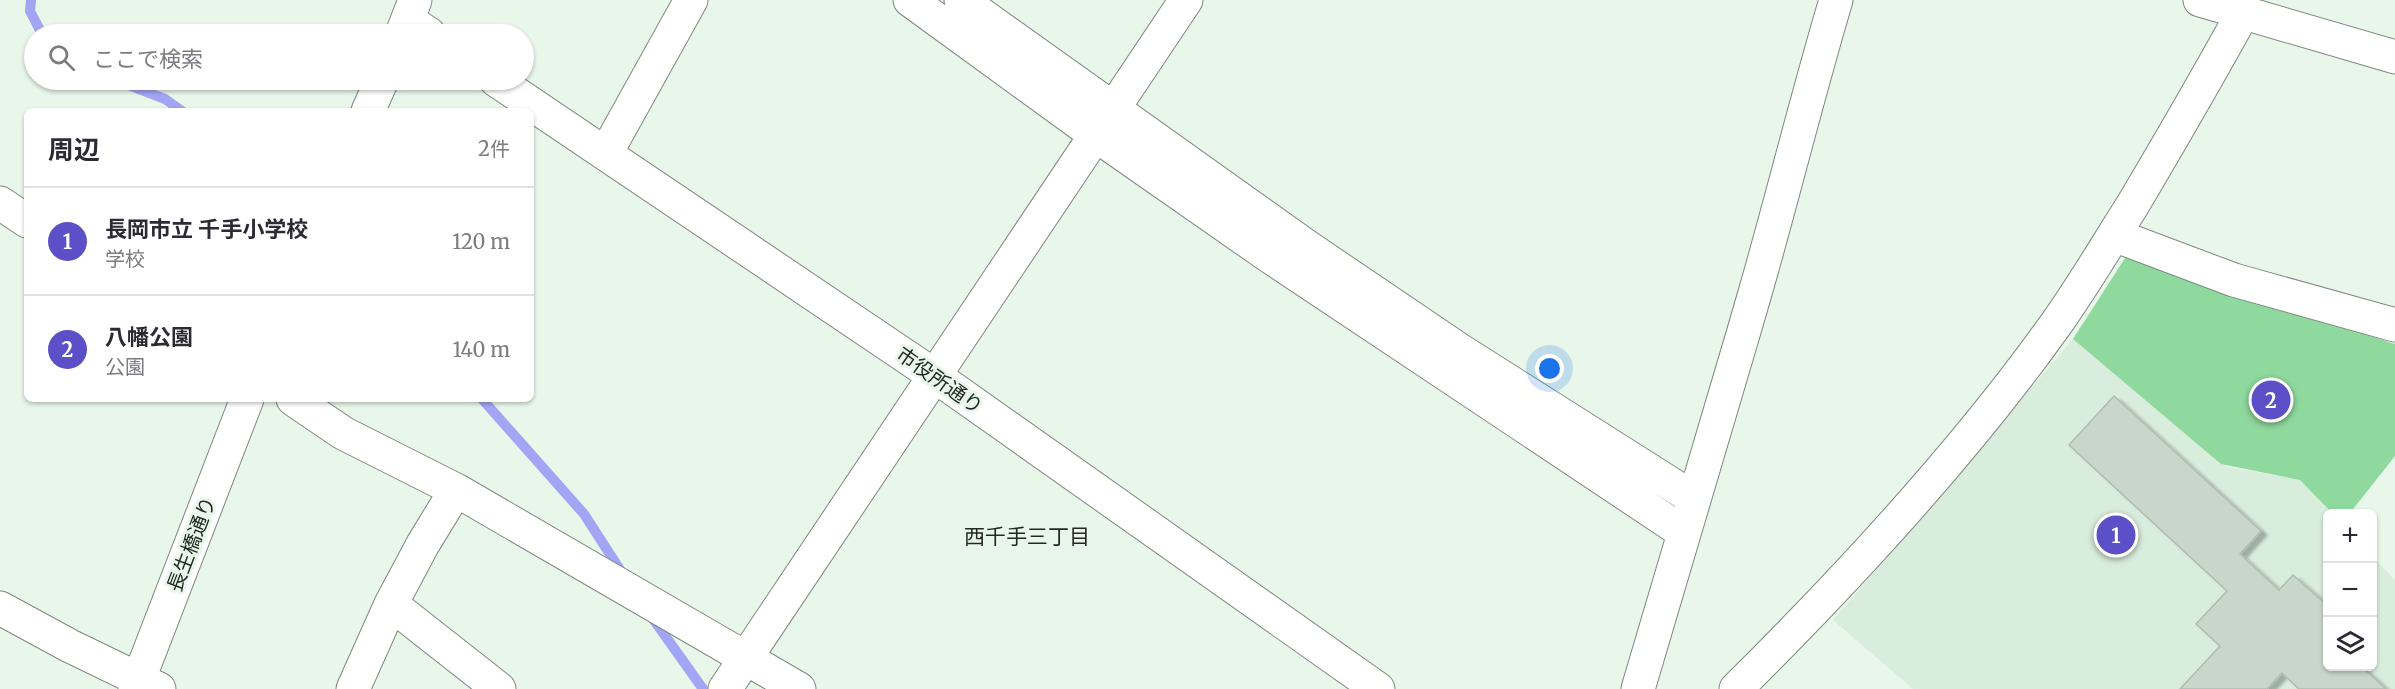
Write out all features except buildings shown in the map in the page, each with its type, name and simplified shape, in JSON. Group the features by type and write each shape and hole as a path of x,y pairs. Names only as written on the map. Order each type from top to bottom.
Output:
{"main road":[{"path":"606,153 692,0"},
{"path":"910,0 1097,136 1279,262 1683,532"},
{"path":"961,0 1306,246 1693,498"},
{"path":"725,689 1186,0"},
{"path":"1638,689 1756,289 1806,101 1836,0"},
{"path":"2200,0 2395,57"},
{"path":"1736,689 1792,632 1945,463 2057,324 2193,104 2243,13"},
{"path":"369,108 377,90"},
{"name":"市役所通り","path":"511,90 935,376 1378,689"},
{"path":"0,202 24,219"},
{"path":"2114,235 2234,280 2395,325"},
{"name":"長生橋通り","path":"144,686 246,402"},
{"path":"298,402 344,433 456,490 800,689"},
{"path":"353,689 391,603 456,490"},
{"path":"391,603 499,689"},
{"path":"0,608 144,686"}],"shaded area":[{"path":"2073,339 2224,466 2300,480 2328,509 2323,509 2323,671 2377,671 2377,561 2395,580 2395,689 1913,689 1833,620"}],"green space":[{"path":"2127,255 2395,344 2395,456 2353,509 2328,509 2300,480 2221,464 2073,339"}],"waterway":[{"path":"31,0 30,11 37,24"},
{"path":"142,90 165,99 178,108"},
{"path":"485,402 584,514 624,576"},
{"path":"651,616 703,689"}],"place":[{"name":"八幡公園","path":"2271,400"},
{"name":"長岡市立 千手小学校","path":"2116,535"}],"district":[{"name":"西千手三丁目","path":"1027,536"}]}
